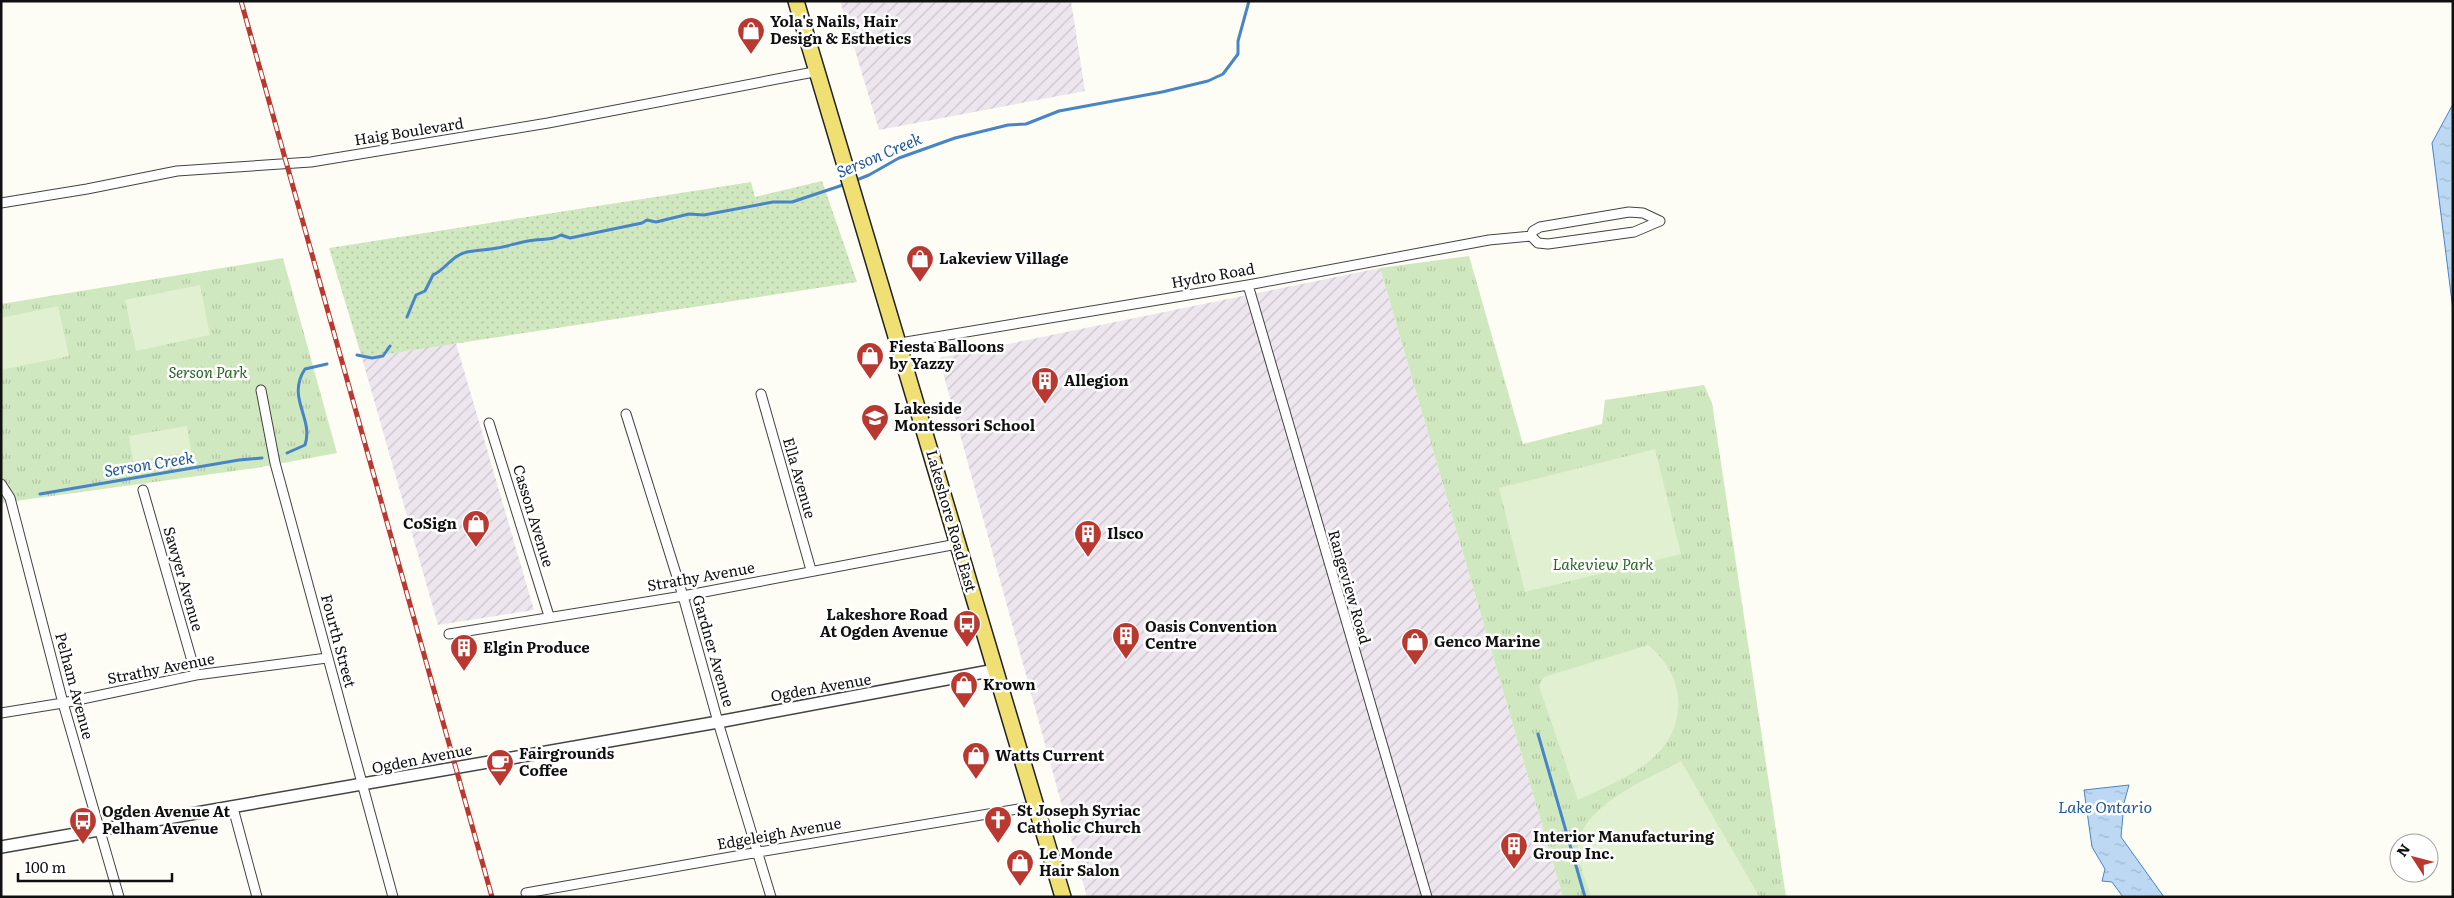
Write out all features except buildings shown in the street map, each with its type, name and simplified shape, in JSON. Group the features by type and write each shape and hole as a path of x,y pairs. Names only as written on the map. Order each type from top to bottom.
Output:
{"main road":[{"name":"Lakeshore Road East","path":"796,1 819,71 880,284 900,343 957,544 1064,897"}],"street":[{"name":"Haig Boulevard","path":"1,203 87,189 177,171 311,162 548,123 819,71"},
{"path":"1630,212 1643,213 1660,221 1634,232 1548,244 1538,243 1531,236 1533,231 1540,227 1630,212"},
{"name":"Hydro Road","path":"900,343 1248,285 1480,242 1531,236"},
{"name":"Rangeview Road","path":"1248,285 1427,897"},
{"name":"Fourth Street","path":"261,390 275,463 394,897"},
{"name":"Ella Avenue","path":"761,394 811,570"},
{"name":"Gardner Avenue","path":"626,414 683,596 718,722 759,852 771,897"},
{"name":"Casson Avenue","path":"490,423 549,616"},
{"name":"Pelham Avenue","path":"1,484 10,498 63,703 119,897"},
{"name":"Sawyer Avenue","path":"143,490 196,675"},
{"name":"Strathy Avenue","path":"449,634 549,616 683,596 811,570 957,544"},
{"name":"Strathy Avenue","path":"1,713 63,703 196,675 328,658"},
{"name":"Ogden Avenue","path":"1,847 718,722 995,670"},
{"name":"Edgeleigh Avenue","path":"526,893 1036,806"},
{"path":"233,808 258,897"}],"shaded area":[{"path":"840,1 1071,1 1085,91 879,130"},
{"path":"1380,268 1563,897 1087,897 939,358"},
{"path":"456,343 534,610 438,625 362,358"}],"green space":[{"path":"822,181 857,282 362,358 329,248 751,182 755,197"},
{"name":"Lakeview Park","path":"1469,256 1523,444 1602,424 1605,400 1704,385 1712,403 1786,897 1563,897 1380,268"},
{"name":"Serson Park","path":"283,258 337,453 256,468 1,503 1,304"},
{"path":"200,285 210,335 136,351 125,300"},
{"path":"58,306 69,356 1,370 1,318"},
{"path":"187,426 191,452 133,461 129,436"},
{"path":"1655,449 1681,554 1525,592 1499,488"},
{"path":"1648,645 1668,668 1677,689 1677,718 1671,736 1660,751 1647,763 1631,774 1578,800 1539,686 1544,677"},
{"path":"1681,761 1759,896 1591,897 1581,869 1578,853 1580,837 1588,822 1600,809 1616,797"}],"water":[{"path":"2453,104 2453,310 2432,143"},
{"name":"Lake Ontario","path":"2129,785 2124,803 2121,837 2164,897 2123,897 2112,882 2102,881 2105,869 2092,847 2084,790"}],"waterway":[{"name":"Serson Creek","path":"854,181 899,158 955,138 1008,125 1026,124 1059,111 1162,92 1208,81 1223,74 1238,54 1238,41 1249,1"},
{"name":"Serson Creek","path":"407,317 416,295 425,291 433,275 457,256 467,252 552,239 561,235 570,238 642,223 647,220 656,222 689,214 704,215 773,202 792,202 846,184"},
{"name":"Serson Creek","path":"357,355 372,358 383,356 390,346"},
{"name":"Serson Creek","path":"287,453 305,445 307,435 299,399 300,379 305,369 327,364"},
{"name":"Serson Creek","path":"40,494 239,460 262,458"},
{"path":"1538,734 1585,897"}],"railway":[{"path":"241,1 492,897"}],"place":[{"name":"Yola's Nails, Hair Design & Esthetics","path":"751,55"},
{"name":"Lakeview Village","path":"920,283"},
{"name":"Fiesta Balloons by Yazzy","path":"870,380"},
{"name":"Allegion","path":"1045,405"},
{"name":"Lakeside Montessori School","path":"875,442"},
{"name":"CoSign","path":"476,548"},
{"name":"Ilsco","path":"1088,558"},
{"name":"Lakeshore Road At Ogden Avenue","path":"967,648"},
{"name":"Oasis Convention Centre","path":"1126,660"},
{"name":"Genco Marine","path":"1415,666"},
{"name":"Elgin Produce","path":"464,672"},
{"name":"Krown","path":"964,709"},
{"name":"Watts Current","path":"976,780"},
{"name":"Fairgrounds Coffee","path":"500,787"},
{"name":"St Joseph Syriac Catholic Church","path":"998,844"},
{"name":"Ogden Avenue At Pelham Avenue","path":"83,845"},
{"name":"Interior Manufacturing Group Inc.","path":"1514,870"},
{"name":"Le Monde Hair Salon","path":"1020,887"}]}
